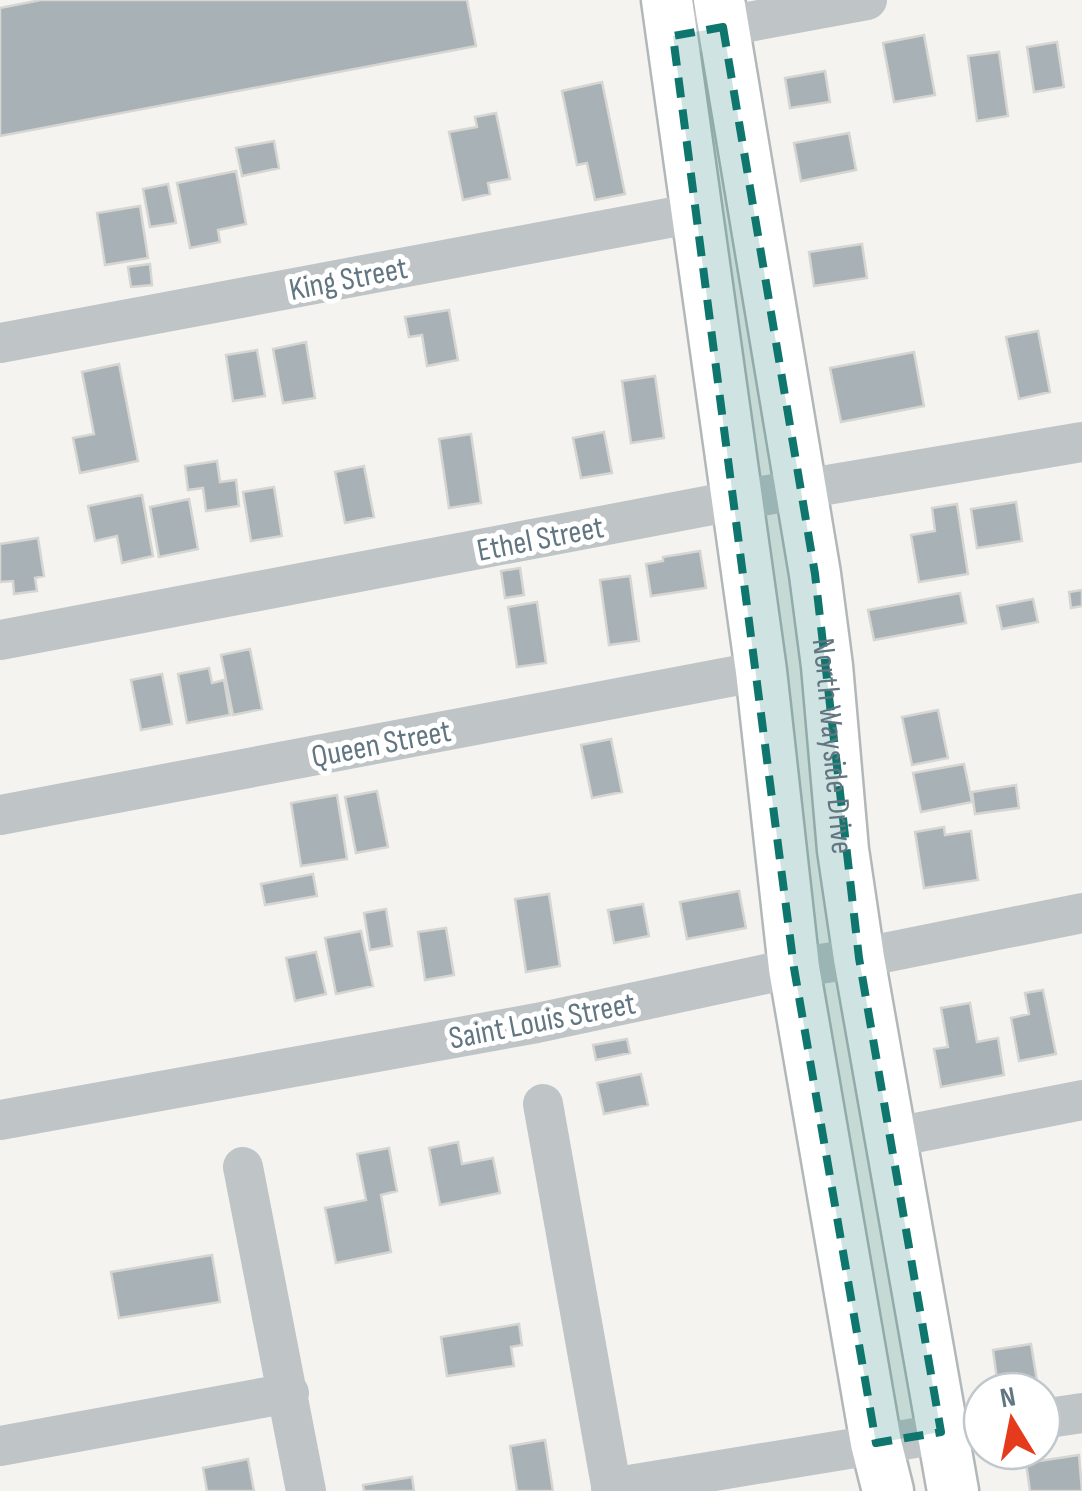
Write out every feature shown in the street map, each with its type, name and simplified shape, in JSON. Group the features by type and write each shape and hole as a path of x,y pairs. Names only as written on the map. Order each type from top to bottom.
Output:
{"main road":[{"name":"North Wayside Drive","path":"721,14 828,666 858,958 890,1138 962,1430 954,1491"},
{"name":"North Wayside Drive","path":"670,18 761,671 794,968 876,1443 888,1491"}],"street":[{"path":"670,18 867,0"},
{"name":"King Street","path":"0,343 695,213"},
{"name":"Ethel Street","path":"0,640 738,500 1082,442"},
{"name":"Queen Street","path":"0,816 761,671"},
{"name":"Saint Louis Street","path":"0,1120 537,1023 794,968 1082,913"},
{"path":"890,1138 1082,1100"},
{"path":"542,1104 612,1490 962,1430"},
{"path":"243,1167 306,1491"},
{"path":"0,1446 289,1393"}],"highlighted area":[{"path":"723,27 815,574 859,958 941,1432 876,1443 794,968 673,36"}],"building":[{"path":"41,0 467,0 476,46 0,136 0,8"},
{"path":"924,35 935,95 894,102 883,43"},
{"path":"1057,42 1064,87 1034,92 1027,47"},
{"path":"999,52 1008,116 977,121 968,56"},
{"path":"825,71 830,102 790,108 785,78"},
{"path":"602,82 625,194 595,200 587,163 577,165 562,91"},
{"path":"496,113 510,179 488,183 490,194 463,200 449,132 477,127 475,117"},
{"path":"849,133 856,170 801,181 794,143"},
{"path":"274,141 279,168 242,176 236,148"},
{"path":"236,171 246,224 218,230 220,242 190,248 177,183"},
{"path":"168,184 176,223 150,227 143,189"},
{"path":"140,206 148,258 105,265 97,213"},
{"path":"862,244 867,278 814,286 809,252"},
{"path":"150,264 152,285 131,287 128,267"},
{"path":"449,310 458,360 427,366 422,335 409,337 405,317"},
{"path":"1038,331 1050,392 1019,399 1006,337"},
{"path":"306,342 315,398 283,403 273,349"},
{"path":"257,350 265,396 233,401 226,355"},
{"path":"914,352 924,406 841,422 830,368"},
{"path":"119,364 138,461 80,473 73,438 94,434 82,372"},
{"path":"655,376 664,438 631,443 622,381"},
{"path":"604,432 612,473 581,478 573,438"},
{"path":"471,434 481,503 449,508 439,439"},
{"path":"217,461 220,482 236,480 239,506 206,511 203,488 188,490 185,466"},
{"path":"364,466 374,517 345,523 335,472"},
{"path":"274,487 282,536 251,541 243,492"},
{"path":"142,495 153,556 122,563 117,536 95,541 88,506"},
{"path":"189,499 198,549 159,557 150,507"},
{"path":"1016,502 1022,541 977,548 971,509"},
{"path":"957,504 968,574 919,582 911,535 935,531 932,508"},
{"path":"38,538 44,576 35,578 37,591 14,594 13,581 0,582 0,544"},
{"path":"700,551 706,588 651,596 646,564"},
{"path":"520,568 524,595 505,598 501,571"},
{"path":"630,576 639,641 609,645 600,580"},
{"path":"1082,590 1082,606 1071,608 1069,592"},
{"path":"960,593 966,623 874,640 868,610"},
{"path":"1033,599 1038,622 1002,629 997,606"},
{"path":"537,602 546,663 517,667 508,607"},
{"path":"250,649 262,709 233,715 221,655"},
{"path":"209,668 212,683 224,680 230,715 187,723 178,674"},
{"path":"162,674 172,724 141,730 131,680"},
{"path":"938,710 948,758 912,765 902,717"},
{"path":"611,739 622,792 592,798 581,745"},
{"path":"964,764 972,802 921,812 913,773"},
{"path":"1016,785 1019,808 975,814 972,792"},
{"path":"377,791 388,847 356,853 345,797"},
{"path":"337,795 347,859 301,866 291,803"},
{"path":"944,827 945,835 971,831 978,880 924,888 915,832"},
{"path":"313,874 317,896 265,905 261,884"},
{"path":"739,891 746,928 687,939 680,902"},
{"path":"549,894 560,966 526,972 515,899"},
{"path":"643,904 649,936 614,943 608,910"},
{"path":"386,909 392,946 370,950 364,913"},
{"path":"446,928 454,975 425,980 418,932"},
{"path":"361,931 373,986 336,994 325,938"},
{"path":"316,952 326,994 295,1001 286,958"},
{"path":"1043,990 1056,1054 1019,1061 1011,1018 1029,1014 1025,993"},
{"path":"970,1003 977,1042 998,1038 1004,1075 941,1087 934,1049 948,1047 941,1008"},
{"path":"627,1039 630,1053 596,1060 593,1045"},
{"path":"641,1074 648,1105 604,1114 597,1083"},
{"path":"458,1142 462,1164 493,1158 500,1193 440,1205 429,1148"},
{"path":"389,1148 397,1191 381,1195 391,1252 336,1263 325,1208 366,1200 357,1154"},
{"path":"212,1255 220,1302 119,1318 111,1272"},
{"path":"519,1324 522,1345 511,1347 514,1366 447,1376 441,1337"},
{"path":"1031,1344 1035,1371 996,1371 993,1350"},
{"path":"545,1440 553,1491 517,1491 510,1446"},
{"path":"1079,1455 1082,1491 1030,1491 1027,1471 1062,1471 1062,1458"},
{"path":"248,1459 254,1491 207,1491 203,1468"},
{"path":"412,1477 414,1491 364,1491 363,1485"}]}
